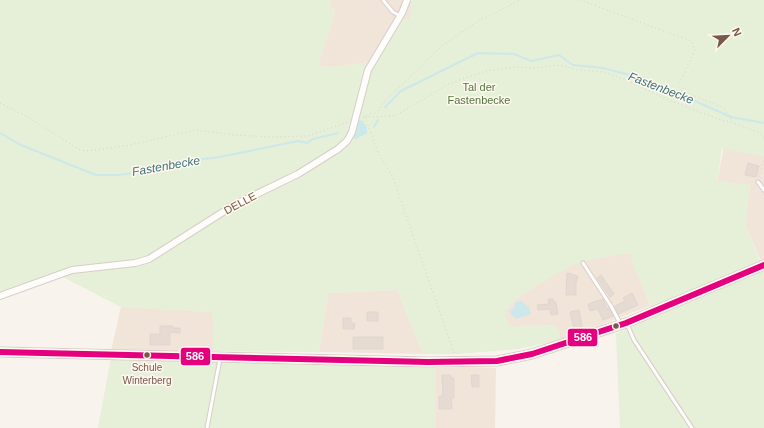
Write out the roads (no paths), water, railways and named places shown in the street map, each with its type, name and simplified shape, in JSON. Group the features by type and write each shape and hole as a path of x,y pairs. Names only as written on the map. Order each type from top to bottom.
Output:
{"main road":[{"path":"0,352 457,362 497,361 521,357 546,350 623,324 764,266"}],"street":[{"name":"DELLE","path":"0,296 72,270 135,263 149,259 234,205 298,174 338,149 347,141 352,132 368,70 408,0"}],"lane":[{"path":"383,0 393,12 400,16"},
{"path":"758,182 764,190"},
{"path":"583,264 692,428"},
{"path":"207,428 220,357"}],"water":[{"path":"359,120 363,121 367,128 367,133 355,140 353,135"},
{"path":"521,301 529,307 531,314 516,319 509,312 514,307 516,302"}],"waterway":[{"name":"Fastenbecke","path":"385,107 401,91 478,53 514,54 531,61 559,55 573,65 603,68 645,79 731,117 764,123"},
{"name":"Fastenbecke","path":"374,127 378,120"},
{"name":"Fastenbecke","path":"0,133 21,145 96,175 118,175 146,171 170,163 220,157 298,141 307,143 313,139 338,133"}],"place":[{"name":"Schule Winterberg","path":"147,355"}],"park label":[{"name":"Tal der Fastenbecke","path":"479,93"}]}
